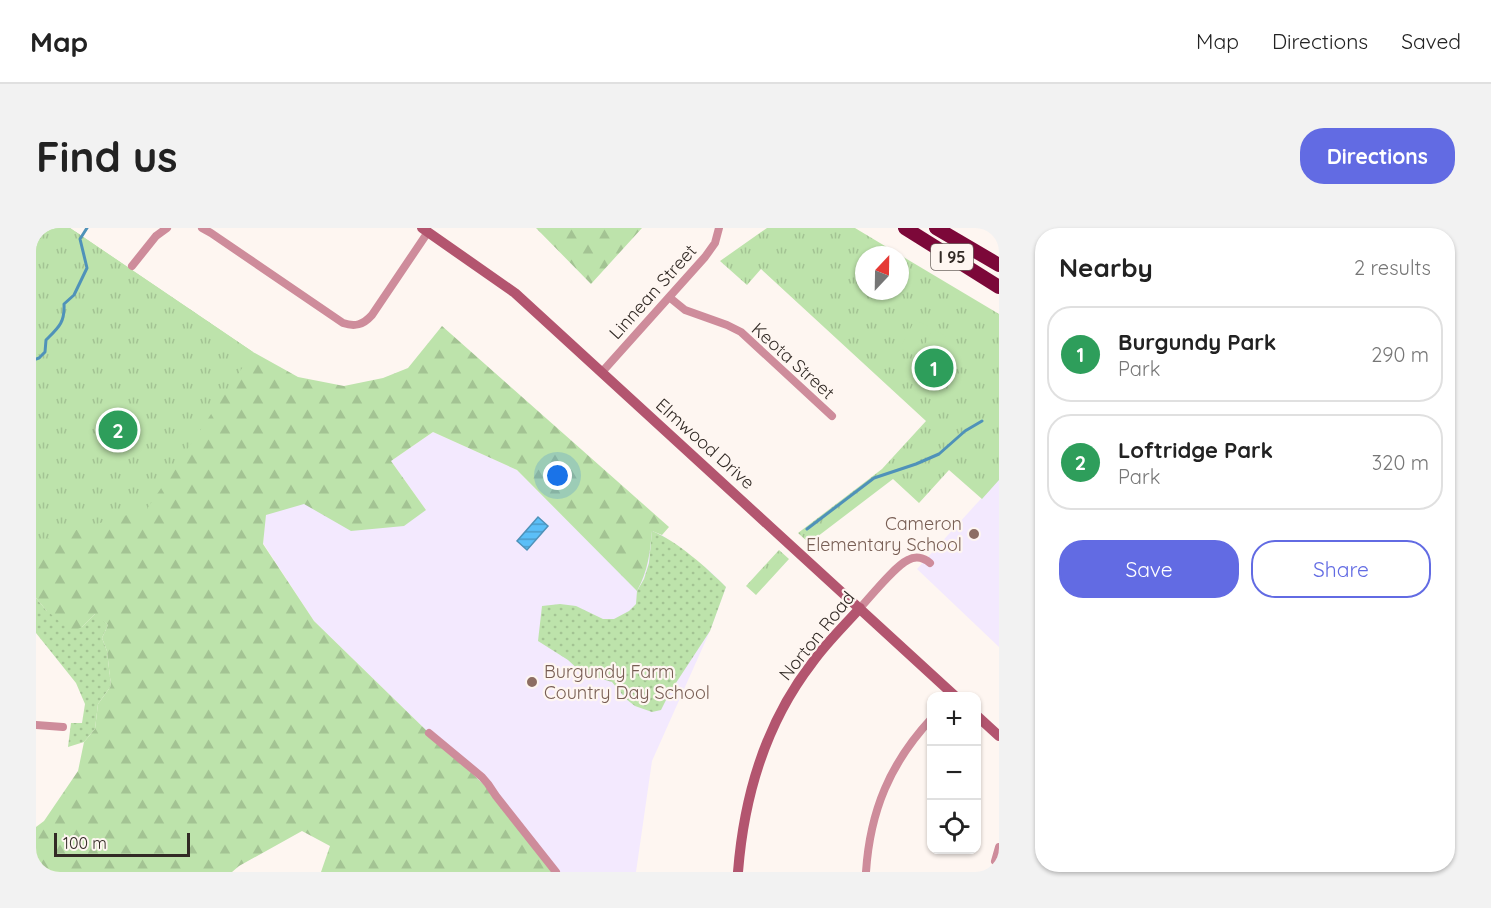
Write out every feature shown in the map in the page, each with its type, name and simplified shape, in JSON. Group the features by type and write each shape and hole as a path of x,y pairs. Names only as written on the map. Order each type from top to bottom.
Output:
{"highway":[{"name":"I 95","path":"905,228 999,287"},
{"name":"I 95","path":"936,228 999,265"}],"street":[{"path":"132,266 156,236 166,228"},
{"path":"202,228 343,322 355,326 372,315 425,230"},
{"name":"Linnean Street","path":"602,372 710,250 719,228"},
{"name":"Elmwood Drive","path":"425,230 515,293 950,692"},
{"name":"Keota Street","path":"669,297 685,310 741,332 832,417"},
{"name":"Norton Road","path":"738,872 741,836 749,794 760,757 777,718 793,690 811,664 897,568 905,561 917,558 925,558 930,562"},
{"path":"981,720 999,736"},
{"path":"866,872 872,827 888,778 902,754 927,723"},
{"path":"36,726 63,727"},
{"path":"429,733 488,784 556,872"},
{"path":"995,861 999,847"}],"shaded area":[{"name":"Burgundy Farm Country Day School","path":"433,432 517,470 637,590 652,531 662,535 710,571 726,587 710,631 652,761 636,872 557,872 429,733 314,621 263,543 268,487 426,510 391,461"},
{"name":"Cameron Elementary School","path":"999,479 999,647 917,569"}],"green space":[{"path":"36,228 70,228 253,352 298,377 344,386 383,378 408,368 442,326 669,527 662,535 652,531 648,562 637,591 517,470 433,432 391,461 426,510 404,526 351,531 304,504 266,515 263,544 314,621 496,796 557,872 321,872 330,846 302,831 232,872 36,872 36,827 44,821 78,771 84,742 95,729 98,704 111,686 107,651 102,638 108,625 95,614 82,627 72,632 46,610 36,598"},
{"path":"36,228 70,228 253,352 147,509 36,542"},
{"path":"536,228 642,228 591,284"},
{"path":"767,228 855,228 885,246 855,246 855,300 909,300 909,260 999,314 999,480 982,499 949,470 919,503 893,479 809,543 798,533 882,469 926,421 761,269 747,285 720,261"},
{"path":"915,320 928,326 913,355 900,348"},
{"path":"933,329 946,336 931,364 918,357"},
{"path":"652,531 681,548 726,587 710,631 670,692 661,710 652,712 635,706 612,682 582,673 568,660 538,641 542,606 560,604 576,606 603,619 614,619 629,611 636,604 637,591 649,563"},
{"path":"779,550 789,559 756,595 746,586"},
{"path":"36,598 46,610 82,627 96,613 108,625 102,638 107,651 111,686 98,704 95,729 84,742 68,747 71,723 82,723 85,704 76,683 36,633"}],"water":[{"path":"538,517 548,526 527,550 517,541"}],"waterway":[{"path":"36,359 45,352 46,340 62,321 64,304 74,295 87,268 80,239 87,228"},
{"path":"807,529 874,478 939,454 965,431 982,421"}],"place":[{"name":"Burgundy Park","path":"934,368"},
{"name":"Loftridge Park","path":"118,430"},
{"name":"Cameron Elementary School","path":"974,534"},
{"name":"Burgundy Farm Country Day School","path":"532,682"}]}
